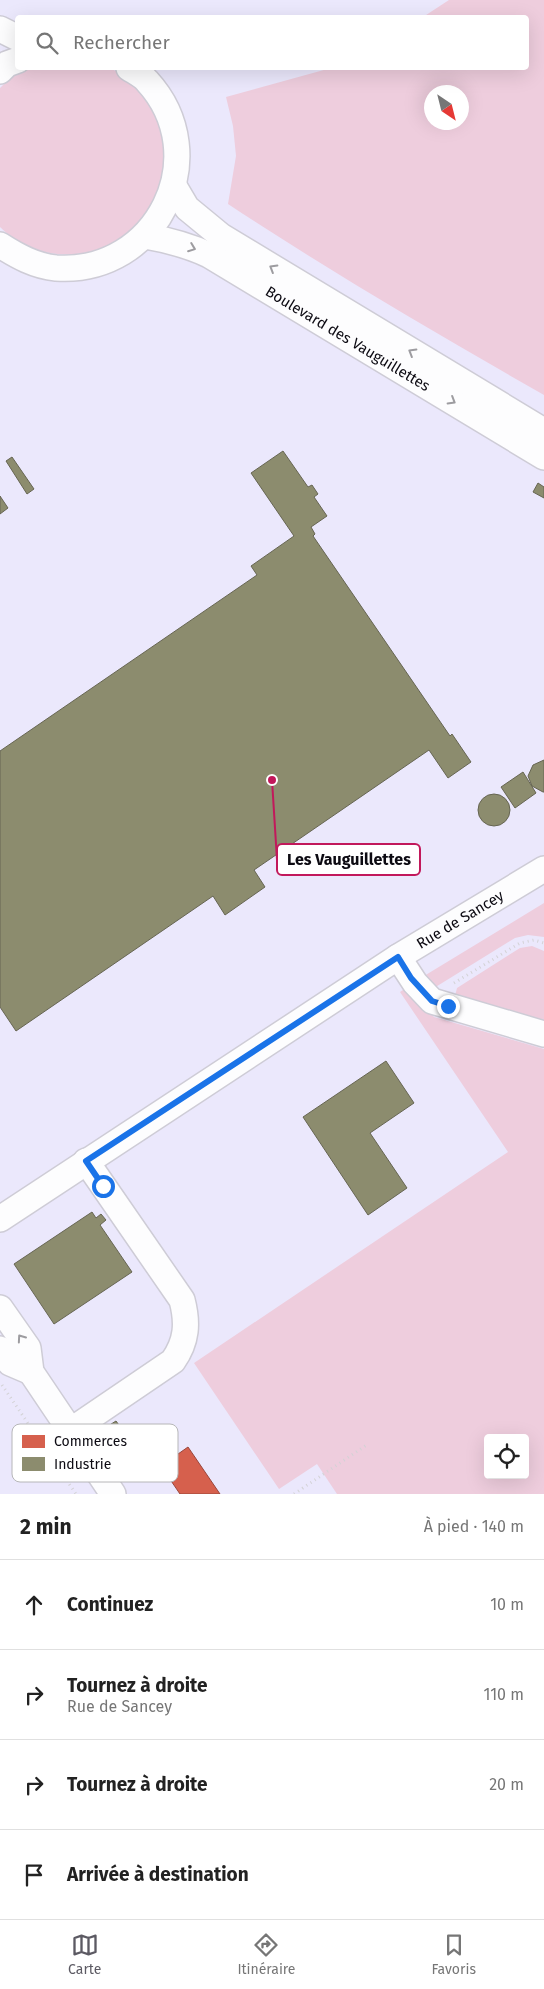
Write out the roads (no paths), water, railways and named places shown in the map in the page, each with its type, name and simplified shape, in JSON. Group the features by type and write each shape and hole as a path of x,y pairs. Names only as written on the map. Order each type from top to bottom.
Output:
{"street":[{"path":"0,29 15,36"},
{"path":"0,71 7,64 15,61"},
{"path":"0,245 24,260 56,268 88,266 118,256 144,236 163,213 174,186 178,148 168,112 147,81 132,70"},
{"name":"Boulevard des Vauguillettes","path":"174,186 187,208 221,236 544,431"},
{"name":"Boulevard des Vauguillettes","path":"144,236 174,242 209,255 544,457"},
{"name":"Rue de Sancey","path":"0,1219 398,957 544,869"},
{"path":"398,957 411,978 432,1001 544,1034"},
{"path":"80,1424 173,1361 181,1350 186,1333 187,1317 182,1300 86,1161"},
{"path":"0,1308 28,1348 31,1372 65,1424"},
{"path":"0,1349 10,1363 31,1372"},
{"path":"105,1482 113,1494"}],"place":[{"name":"Les Vauguillettes","path":"272,780"}]}
